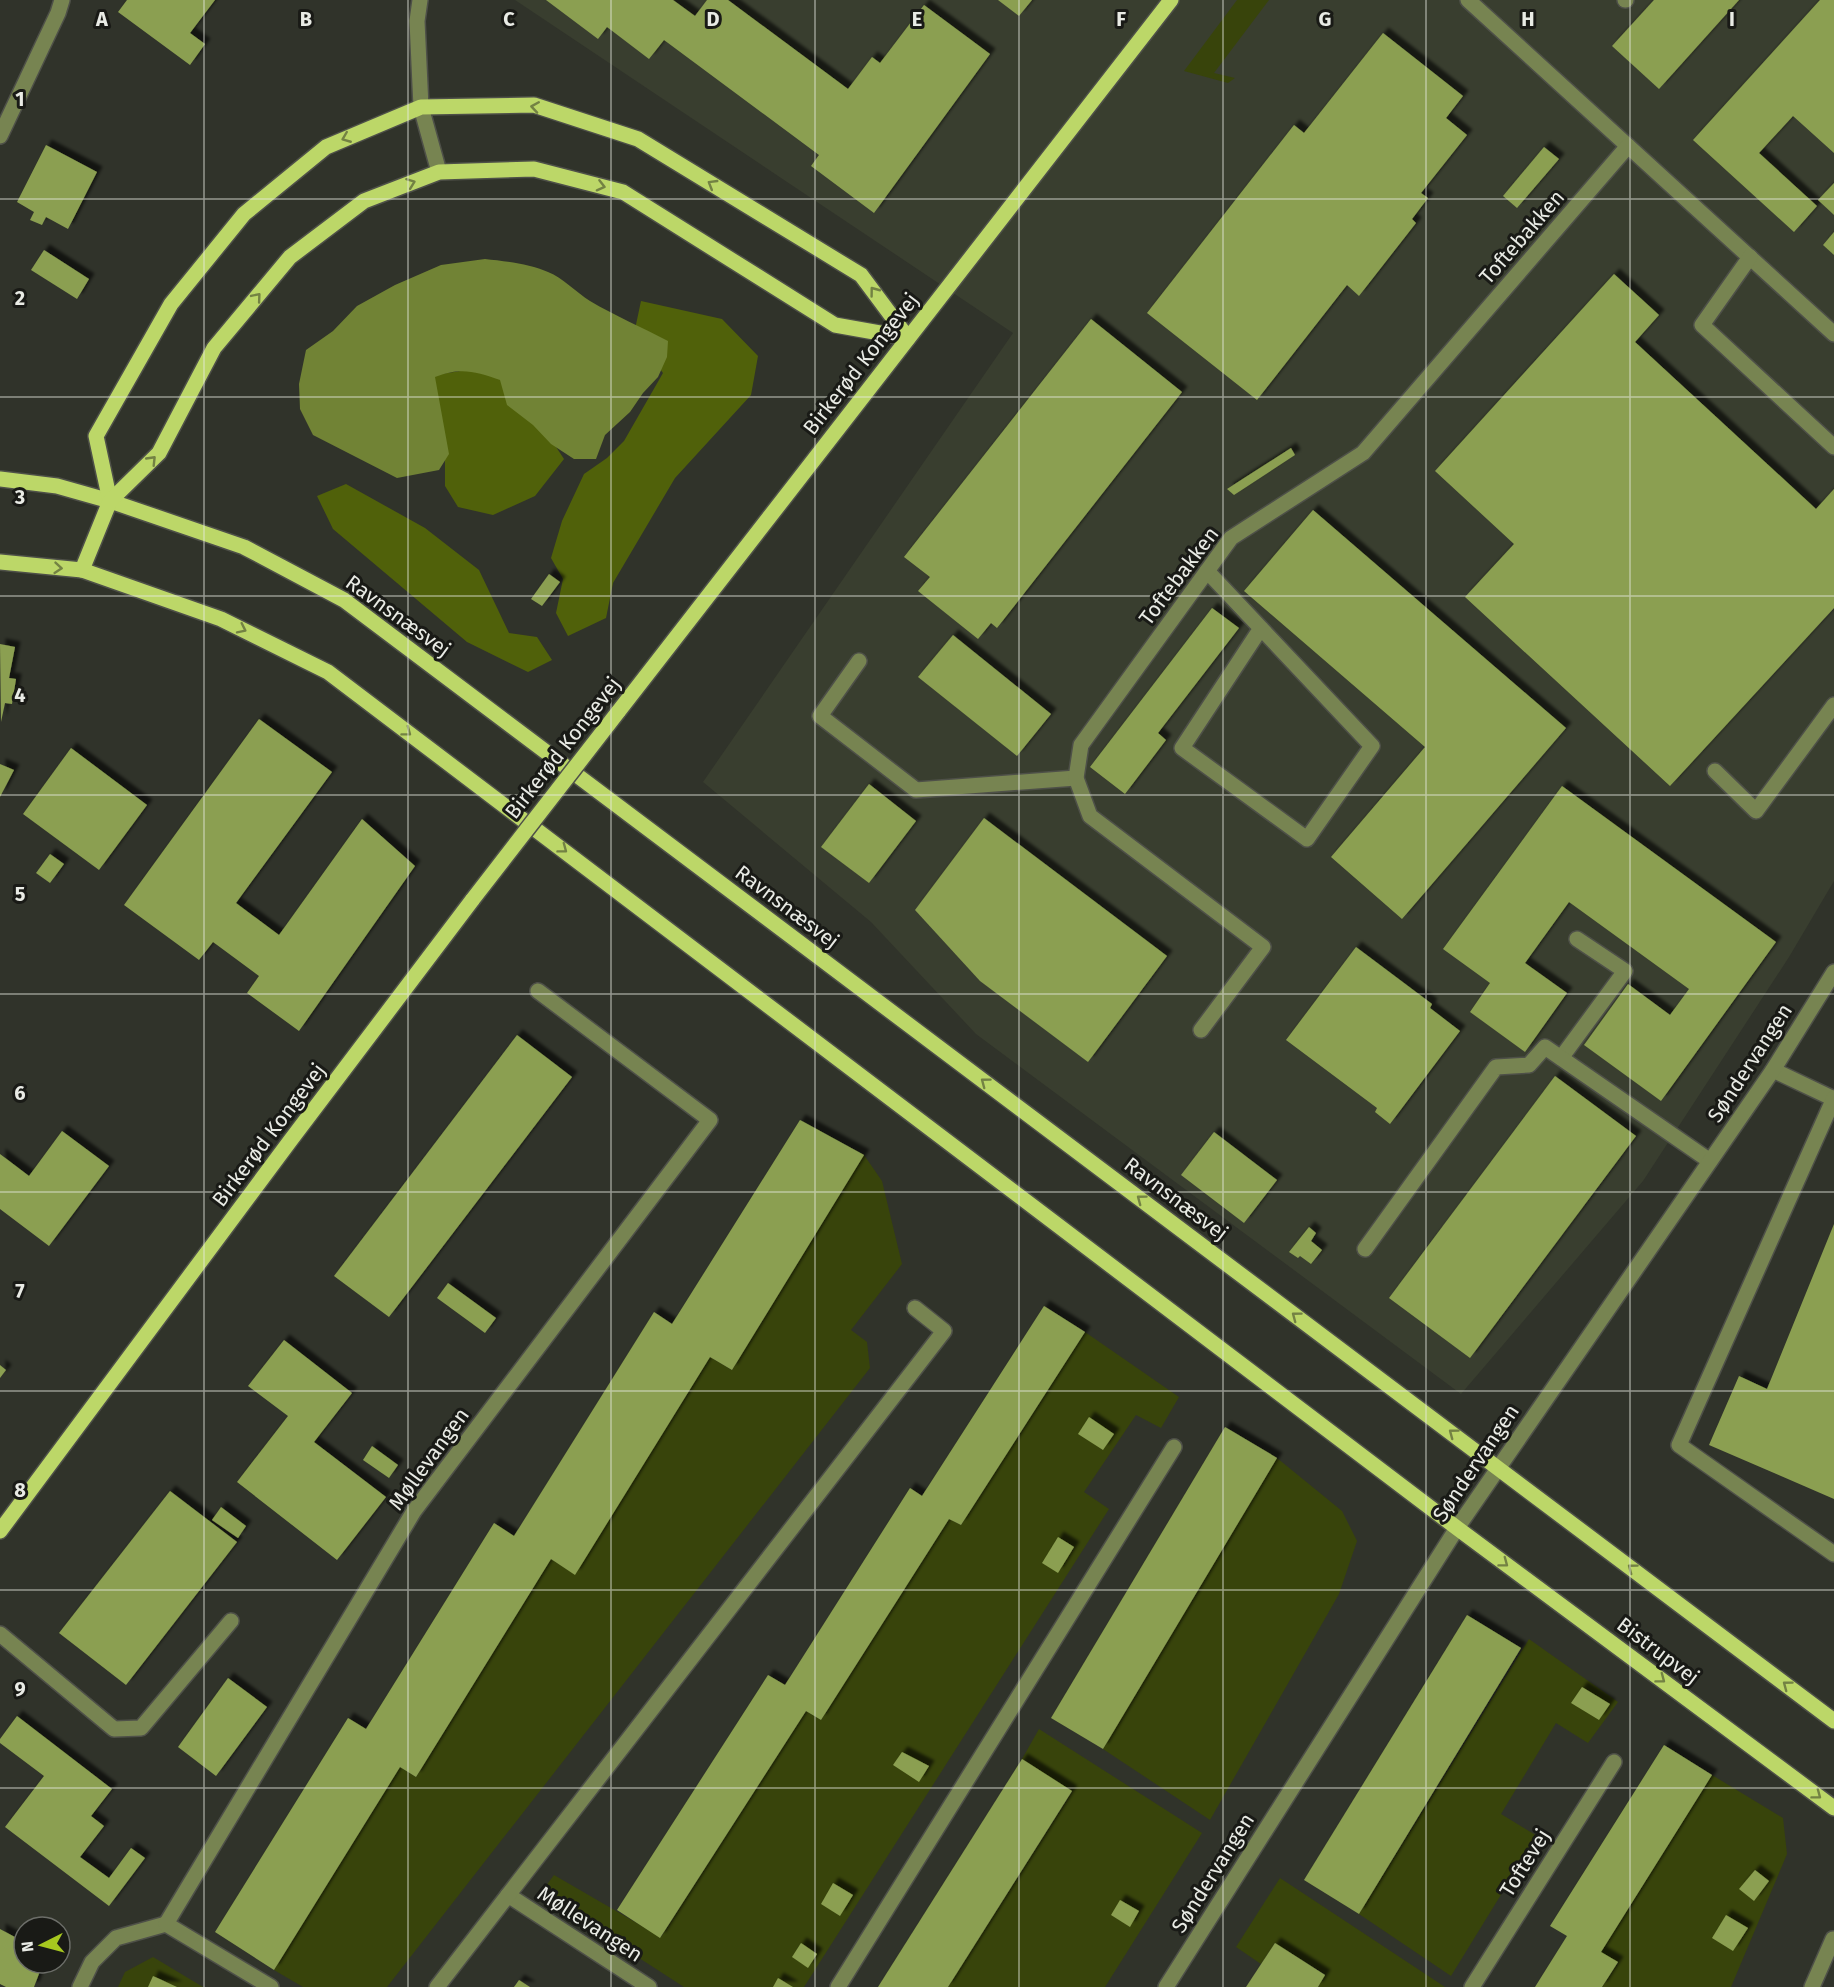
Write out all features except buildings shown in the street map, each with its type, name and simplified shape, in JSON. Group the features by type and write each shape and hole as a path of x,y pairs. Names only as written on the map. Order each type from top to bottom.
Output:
{"main road":[{"name":"Birkerød Kongevej","path":"0,1531 473,899 1171,0"},
{"path":"111,501 96,435 178,295 244,214 326,147 421,107 534,105 638,139 861,275 908,338"},
{"path":"82,570 111,501 159,453 214,348 290,257 364,201 439,172 534,169 623,192 835,326 908,338"},
{"name":"Ravnsnæsvej","path":"0,479 57,486 111,501 244,547 344,600 1499,1468"},
{"path":"0,562 82,570 221,619 328,672 1457,1528"},
{"path":"1499,1468 1834,1721"},
{"name":"Bistrupvej","path":"1457,1528 1834,1808"}],"street":[{"path":"0,136 58,14 62,0"},
{"path":"420,0 417,21 421,107 439,172"},
{"path":"1468,0 1834,334"},
{"name":"Toftebakken","path":"1201,1030 1263,947 1090,816 1076,778 1081,745 1231,538 1363,453 1628,146"},
{"path":"1750,257 1702,326 1834,447"},
{"path":"1207,571 1261,628 1372,746 1307,839 1182,748 1261,628"},
{"path":"859,661 820,716 916,790 1076,778"},
{"path":"1715,771 1756,811 1834,705"},
{"path":"1561,1058 1624,971 1577,939"},
{"name":"Søndervangen","path":"1166,1987 1457,1528 1773,1070 1834,972"},
{"name":"Møllevangen","path":"166,1924 414,1511 711,1120 538,991"},
{"path":"1365,1249 1496,1067 1529,1065 1545,1047 1710,1161"},
{"path":"1773,1070 1834,1098 1678,1445 1834,1554"},
{"name":"Møllevangen","path":"437,1987 944,1331 915,1308"},
{"path":"838,1987 1174,1447"},
{"path":"0,1634 114,1729 141,1728 231,1621"},
{"name":"Toftevej","path":"1472,1987 1614,1762"},
{"name":"Møllevangen","path":"508,1895 649,1987"},
{"path":"80,1987 92,1962 116,1938 166,1924 271,1987"},
{"path":"1812,1987 1833,1939"}],"shaded area":[{"path":"515,0 1834,0 1834,881 1789,957 1643,1181 1461,1394 976,1034 871,922 703,782 1013,333"},
{"path":"1237,0 1269,0 1214,73 1235,78 1228,83 1184,71"},
{"path":"485,259 525,265 548,272 599,306 668,341 667,357 658,377 630,412 605,435 596,459 574,459 551,444 533,425 507,405 500,380 467,371 435,377 449,454 439,470 397,478 313,435 300,409 299,384 306,350 333,331 357,306 395,285 441,265"},
{"path":"641,301 722,319 758,356 751,395 675,478 613,583 606,618 568,636 556,613 563,579 551,558 562,521 584,474 607,458 624,441 663,373 634,334"},
{"path":"474,369 509,383 535,415 564,459 535,496 493,515 458,507 445,486 445,460 434,375"},
{"path":"346,484 425,528 479,570 509,633 537,637 552,660 528,672 467,642 333,529 317,496"},
{"path":"864,1155 882,1181 902,1264 851,1330 867,1342 870,1368 387,1987 303,1987 274,1970 400,1767 416,1777 551,1559 575,1574 710,1357 732,1370"},
{"path":"1085,1332 1179,1397 1161,1428 1136,1415 1084,1492 1109,1509 804,1987 684,1987 540,1894 554,1875 661,1937 806,1711 821,1720 949,1519 961,1525"},
{"path":"1277,1458 1342,1511 1357,1541 1339,1594 1210,1820 1103,1749"},
{"path":"1529,1639 1618,1702 1588,1743 1556,1723 1501,1814 1537,1836 1451,1976 1359,1914"},
{"path":"1039,1729 1202,1833 1105,1987 948,1987 1072,1792 1022,1759"},
{"path":"1712,1775 1783,1818 1787,1854 1731,1987 1602,1987 1618,1963 1601,1952"},
{"path":"1280,1878 1445,1987 1318,1987 1325,1974 1275,1943 1261,1964 1236,1947"},
{"path":"153,1957 203,1987 118,1987 125,1972"}]}
